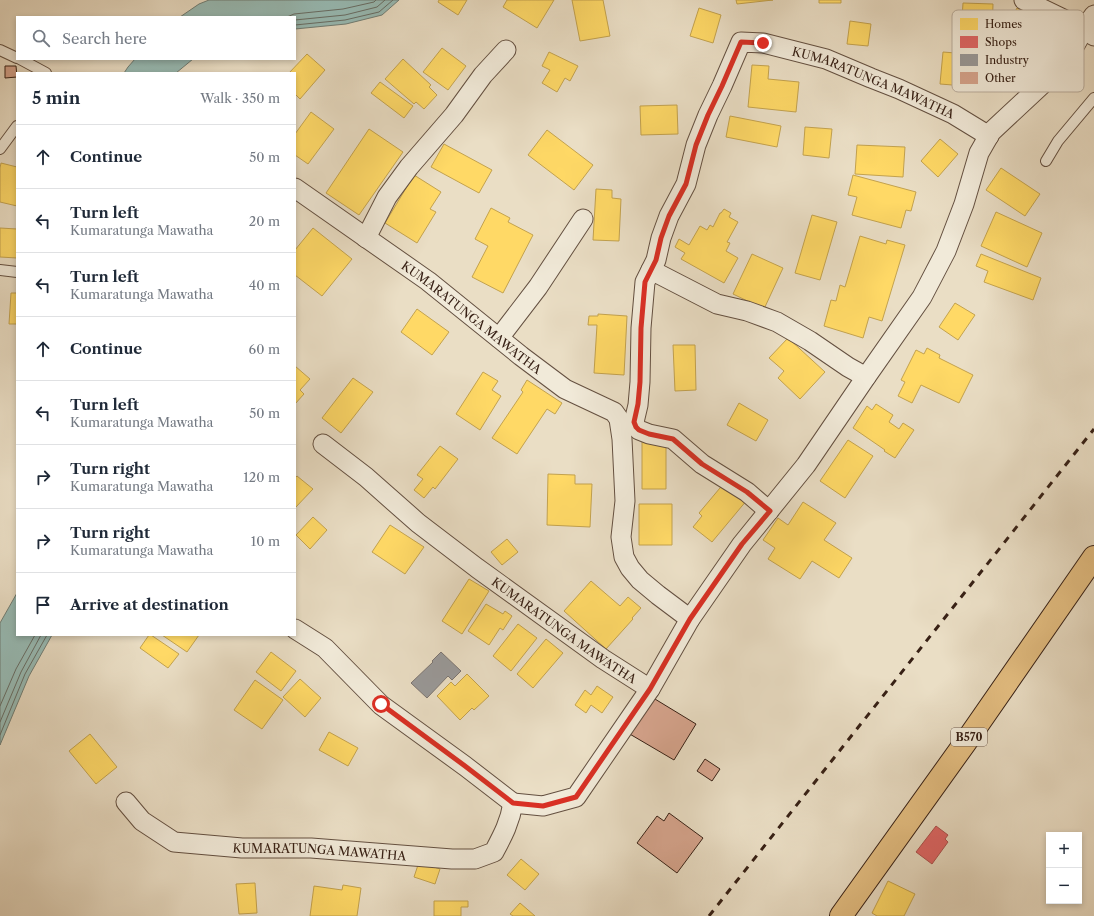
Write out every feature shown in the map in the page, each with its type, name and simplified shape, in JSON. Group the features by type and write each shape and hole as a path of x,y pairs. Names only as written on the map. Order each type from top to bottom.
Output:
{"main road":[{"name":"B570","path":"841,916 965,743 1094,557"}],"street":[{"path":"1024,0 1049,10"},
{"path":"1084,37 1091,27"},
{"name":"KUMARATUNGA MAWATHA","path":"770,511 747,492 702,464 673,439 649,434 639,430 634,422 638,404 640,382 641,328 645,282 656,260 661,238 669,216 686,184 696,145 741,42 763,43 826,59 899,89 953,114 989,136"},
{"path":"366,238 387,197 409,167 454,115 483,75 506,50"},
{"path":"650,689 690,619 742,544 806,466 922,297 946,251 964,204 980,153 991,132 1034,92"},
{"name":"KUMARATUNGA MAWATHA","path":"296,189 428,282 565,389 614,412 619,419 622,438 625,501 621,537 624,558 640,580 690,619"},
{"path":"498,338 517,315 583,219"},
{"path":"651,270 717,304 747,311 777,322 866,377"},
{"name":"KUMARATUNGA MAWATHA","path":"126,802 142,821 174,842 242,848 311,848 452,859 475,859 494,852 507,829 513,803 543,806 576,797 650,689 603,659 477,568 418,523 366,477 323,444"},
{"path":"296,630 325,648 381,704 513,803"}],"lane":[{"path":"0,50 16,58"},
{"path":"22,60 44,72"},
{"path":"1046,161 1058,141 1094,98"},
{"path":"0,149 16,127"},
{"path":"0,270 16,272"}],"water":[{"path":"209,0 399,0 382,15 346,24 296,29 296,16 181,16 199,4"},
{"path":"134,60 192,60 177,72 125,72"},
{"path":"16,595 16,636 51,636 29,676 0,745 0,623"}],"building: Homes":[{"path":"439,0 467,0 458,15 438,2"},
{"path":"507,0 554,0 537,28 503,7"},
{"path":"572,0 603,0 610,36 580,41"},
{"path":"736,0 773,0 737,4"},
{"path":"819,0 841,0 841,3 819,3"},
{"path":"963,3 993,4 993,10 963,10"},
{"path":"699,8 721,15 713,43 690,36"},
{"path":"850,21 871,24 868,46 847,44"},
{"path":"442,48 466,66 448,90 423,72"},
{"path":"549,52 578,66 570,81 565,78 557,92 542,83 550,70 542,66"},
{"path":"943,52 952,53 952,85 940,84"},
{"path":"307,54 325,70 300,99 296,95 296,72 290,72"},
{"path":"403,59 431,85 429,87 437,95 424,109 416,102 414,104 385,79"},
{"path":"752,65 769,66 768,79 799,82 796,112 748,107"},
{"path":"380,82 413,106 404,118 371,93"},
{"path":"677,105 678,134 641,135 640,106"},
{"path":"311,112 334,129 308,164 296,156 296,133"},
{"path":"730,116 781,126 777,147 726,137"},
{"path":"805,127 832,129 829,158 803,155"},
{"path":"369,129 403,152 359,215 326,193"},
{"path":"547,130 593,165 574,190 528,155"},
{"path":"940,139 958,154 938,177 921,161"},
{"path":"444,144 492,170 479,193 431,167"},
{"path":"857,145 905,147 903,177 855,174"},
{"path":"1,163 16,167 16,206 0,202"},
{"path":"1001,168 1040,194 1025,216 986,190"},
{"path":"414,175 441,192 430,209 436,212 417,243 385,223"},
{"path":"853,175 916,192 911,211 906,210 901,228 852,215 857,197 848,195"},
{"path":"596,189 612,190 612,198 621,199 619,241 593,240"},
{"path":"491,208 510,218 508,222 533,235 503,293 472,277 488,246 475,239"},
{"path":"724,209 731,213 729,217 738,222 727,242 730,243 726,251 738,258 724,283 681,259 685,253 675,247 679,239 689,245 700,226 707,230 710,225 713,227 720,213"},
{"path":"996,212 1042,233 1027,267 981,246"},
{"path":"812,215 837,222 820,280 795,273"},
{"path":"0,228 16,229 16,258 0,257"},
{"path":"313,228 352,259 322,296 296,276 296,249"},
{"path":"860,236 886,244 887,240 905,245 882,321 869,317 863,338 824,326 831,300 836,301 840,285 845,287"},
{"path":"752,254 783,268 764,309 733,294"},
{"path":"981,254 1041,278 1033,300 984,282 988,271 976,266"},
{"path":"11,293 16,293 16,324 9,324"},
{"path":"955,303 975,315 958,340 939,327"},
{"path":"417,309 449,332 432,355 401,332"},
{"path":"598,314 627,316 624,375 594,373 597,325 588,325 589,316 598,316"},
{"path":"788,338 825,372 800,399 778,378 784,371 769,358"},
{"path":"673,345 695,345 696,390 675,391"},
{"path":"927,348 940,355 939,358 973,375 959,403 921,385 912,403 898,396 905,382 901,380 916,350 924,354"},
{"path":"296,367 310,379 300,390 304,394 296,403"},
{"path":"483,372 498,381 492,390 501,396 480,430 456,414"},
{"path":"353,378 373,392 341,433 322,418"},
{"path":"527,380 562,403 555,414 547,409 517,454 492,438 523,392 521,390"},
{"path":"739,403 768,420 756,441 727,425"},
{"path":"876,404 893,415 889,422 899,429 903,423 914,430 895,458 853,428 867,406 872,410"},
{"path":"642,439 666,439 666,489 642,489"},
{"path":"848,440 873,456 845,498 820,481"},
{"path":"440,446 458,459 435,489 433,487 424,498 414,490 423,479 417,475"},
{"path":"548,474 575,475 575,484 592,484 590,527 547,525"},
{"path":"297,476 313,489 296,507"},
{"path":"725,482 747,500 712,542 693,527 702,516 699,513"},
{"path":"803,502 836,523 824,540 852,558 839,578 812,561 800,579 768,559 775,548 763,540 778,518 788,525"},
{"path":"639,504 672,504 672,545 639,545"},
{"path":"313,517 327,530 310,549 296,535"},
{"path":"390,525 424,547 405,574 372,552"},
{"path":"507,539 518,552 502,565 491,552"},
{"path":"469,579 489,591 462,634 442,621"},
{"path":"591,581 620,606 628,597 641,608 606,649 564,611"},
{"path":"486,604 503,614 505,611 512,616 503,630 500,628 489,645 468,631"},
{"path":"518,624 537,638 511,671 493,656"},
{"path":"148,636 152,636 179,654 168,668 140,648"},
{"path":"163,636 198,636 187,652"},
{"path":"546,639 563,653 533,688 517,674"},
{"path":"271,652 296,671 281,691 256,672"},
{"path":"467,674 489,696 474,710 472,708 460,720 437,696 451,682 455,686"},
{"path":"300,679 321,698 305,717 283,697"},
{"path":"255,680 283,700 262,729 234,710"},
{"path":"597,686 613,697 602,713 591,705 586,713 575,705 585,690 591,695"},
{"path":"329,732 358,748 348,766 319,750"},
{"path":"90,734 117,767 96,784 69,751"},
{"path":"521,859 539,874 525,890 507,875"},
{"path":"419,862 440,869 435,884 414,877"},
{"path":"888,881 915,894 904,916 877,916 872,913"},
{"path":"255,883 257,913 239,914 236,884"},
{"path":"343,885 361,888 357,916 310,916 314,886 342,890"},
{"path":"434,901 468,901 468,907 461,907 461,916 434,916"},
{"path":"520,903 535,916 513,916 510,914"}],"building: Shops":[{"path":"936,826 948,835 945,839 948,842 932,864 916,852"}],"building: Industry":[{"path":"441,652 461,671 452,680 448,676 427,698 411,683 433,662 432,661"}],"building: Other":[{"path":"5,66 16,66 16,77 5,78"},
{"path":"650,696 696,724 674,760 628,733"},
{"path":"705,759 720,769 712,781 697,771"},
{"path":"669,813 703,838 677,873 637,843 657,816 664,821"}],"railway":[{"path":"709,916 1094,429"}],"route":[{"path":"381,704 513,803 543,806 576,797 650,689 690,619 742,544 770,511 747,492 702,464 673,439 649,434 639,430 634,422 638,404 640,382 641,328 645,282 656,260 661,238 669,216 686,184 696,145 741,42 763,43"}]}
